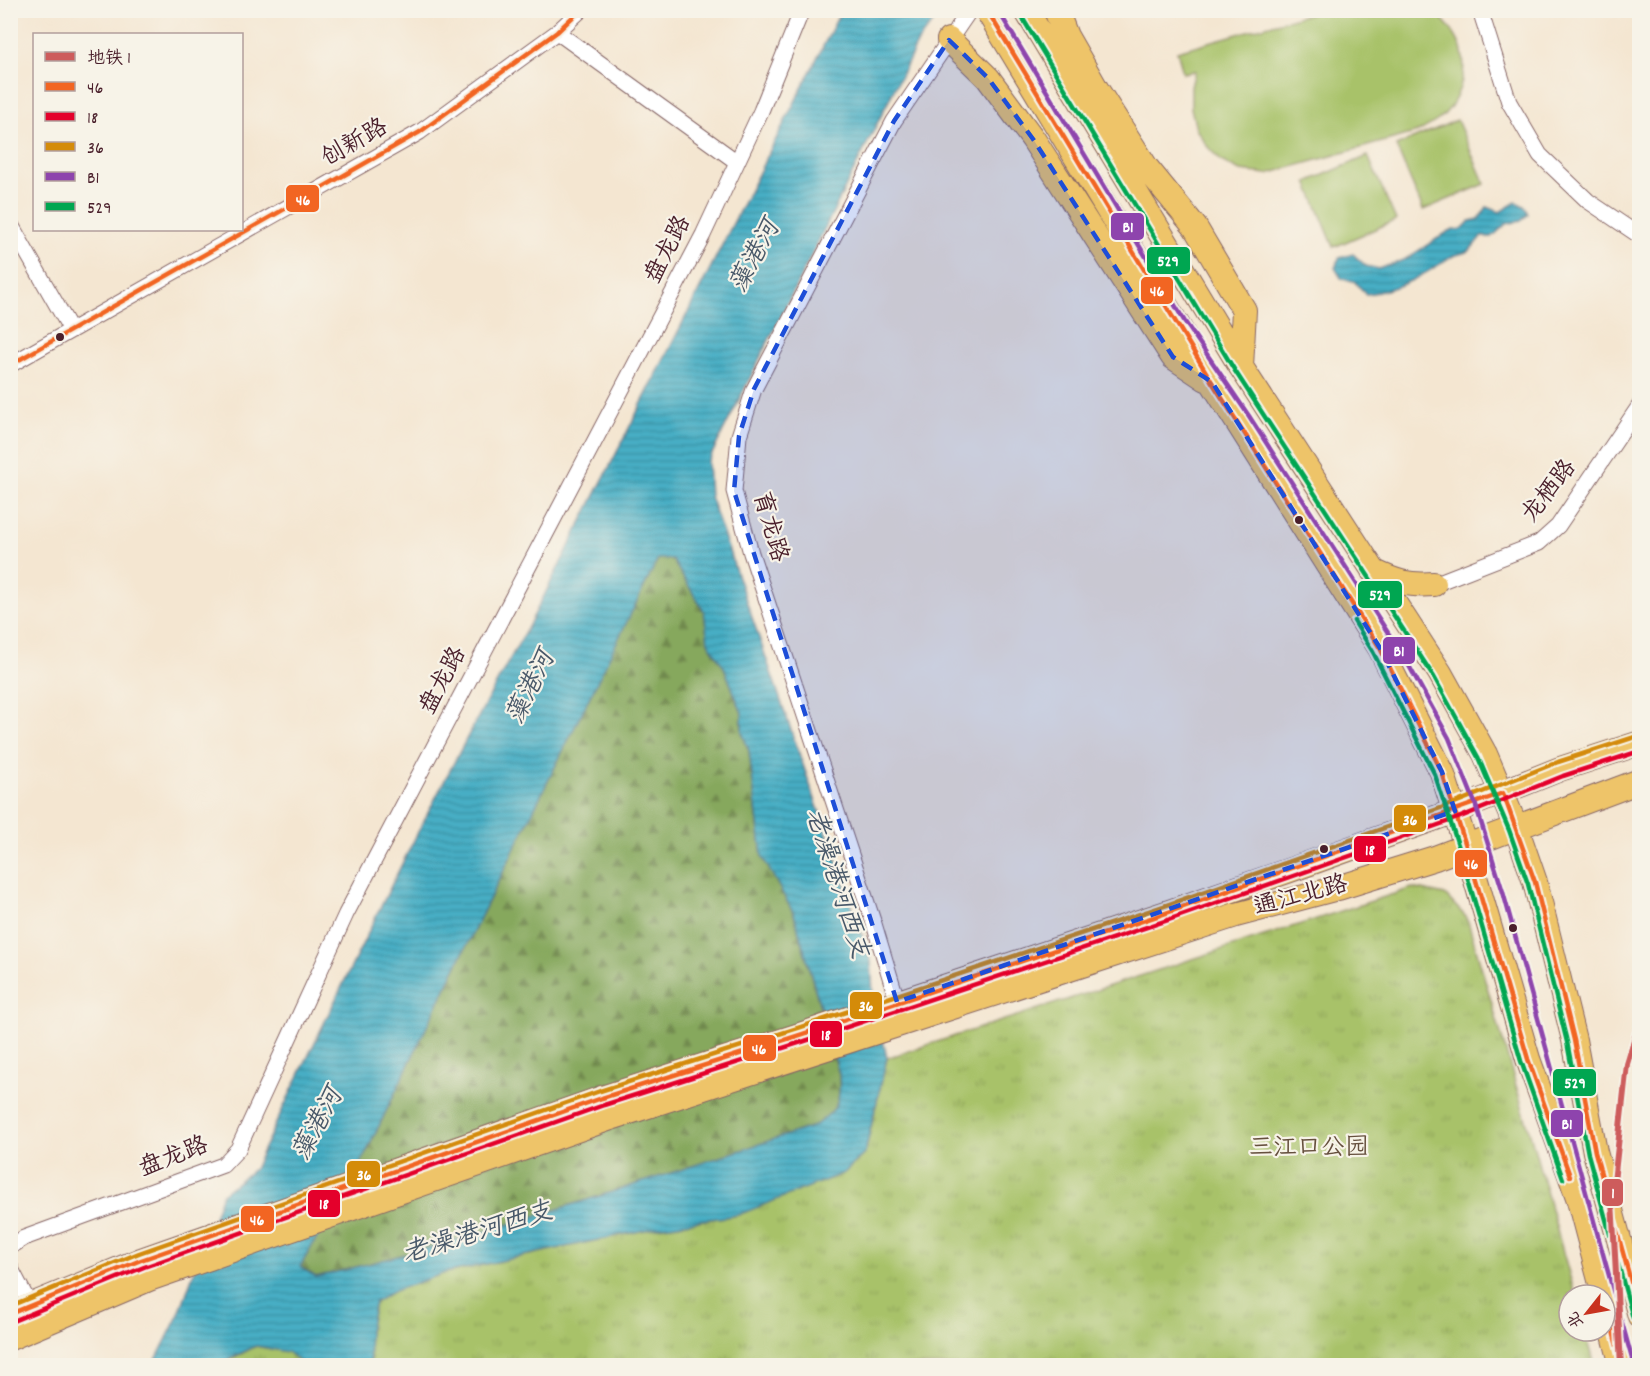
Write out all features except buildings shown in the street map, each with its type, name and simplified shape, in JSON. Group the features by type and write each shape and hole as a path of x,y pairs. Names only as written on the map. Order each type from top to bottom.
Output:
{"main road":[{"path":"987,10 1212,382 1380,648 1442,772 1528,1059 1578,1197 1601,1283"},
{"path":"1026,10 1241,367 1440,673 1485,754 1503,793 1535,882 1574,1040 1595,1152 1640,1316"},
{"path":"1056,10 1066,36 1103,99 1146,167 1195,228 1244,310 1241,367"},
{"path":"949,40 988,78 1033,138 1173,357 1212,382"},
{"path":"1373,571 1413,586 1434,584"},
{"path":"1415,635 1412,610 1419,596 1434,584"},
{"name":"通江北路","path":"896,1013 1166,913 1455,811 1560,769 1640,743"},
{"name":"通江北路","path":"896,1013 1338,888 1435,858 1640,781"},
{"path":"10,1338 174,1270 608,1119 896,1013"},
{"path":"20,1309 141,1260 602,1098 807,1044"},
{"path":"1616,1343 1622,1365"}],"street":[{"name":"创新路","path":"10,365 420,132 557,32 581,10"},
{"name":"盘龙路","path":"10,1247 24,1238 223,1165 238,1149 346,914 703,236 761,111 802,10"},
{"name":"育龙路","path":"896,1013 874,924 751,553 734,490 739,436 754,389 894,120 970,10"},
{"path":"1480,10 1509,102 1540,155 1588,201 1640,236"},
{"path":"557,32 737,162"},
{"path":"10,223 71,330"},
{"name":"龙栖路","path":"1434,584 1539,543 1558,526 1640,405"},
{"path":"10,1267 20,1309"}],"highlighted area":[{"path":"949,40 988,78 1033,139 1173,357 1212,382 1380,648 1442,772 1455,811 897,1002 734,491 739,436 754,389 894,121"}],"green space":[{"path":"1319,11 1434,11 1453,32 1463,57 1463,77 1451,106 1438,120 1418,132 1267,174 1240,171 1221,161 1196,129 1191,108 1191,87 1195,71 1183,73 1177,51"},
{"path":"1457,120 1485,184 1423,210 1396,146"},
{"path":"1368,156 1396,220 1334,247 1307,182"},
{"path":"658,558 672,559 704,611 708,642 724,667 742,713 742,732 749,751 762,856 794,914 839,1074 836,1105 829,1115 815,1126 505,1225 316,1277 299,1267 365,1155"},
{"name":"三江口公园","path":"1412,888 1445,895 1467,918 1572,1283 1557,1283 1557,1343 1589,1343 1595,1365 370,1366 369,1331 375,1302 394,1291 445,1273 663,1226 738,1215 865,1153 887,1058"},
{"path":"256,1346 288,1352 304,1365 217,1366"}],"water":[{"path":"841,11 942,11 919,40 708,462 710,496 871,961 873,994 887,1058 865,1153 844,1173 738,1215 663,1226 445,1273 394,1291 375,1302 369,1331 370,1365 304,1365 287,1352 256,1346 217,1365 153,1366 179,1314 222,1194 254,1169 421,827 529,625","holes":["658,559 672,559 704,611 708,642 724,667 742,713 742,732 749,751 762,856 794,914 839,1074 836,1105 814,1126 505,1225 316,1277 300,1267 365,1155"]},
{"path":"1516,202 1524,206 1528,214 1521,221 1506,224 1492,237 1481,237 1468,251 1453,256 1421,276 1400,285 1366,294 1354,281 1342,279 1335,268 1339,258 1353,254 1366,266 1379,269 1406,259 1449,231 1462,229 1470,221 1479,219 1487,207 1500,212"}],"metro line":[{"name":"1","path":"1621,1366 1612,1200 1627,1064 1640,1021"}],"transit line":[{"name":"46","path":"10,365 420,132 557,32 580,10"},
{"name":"46","path":"987,10 1212,382 1380,648 1442,772 1528,1059 1570,1176"},
{"name":"B1","path":"998,10 1185,322 1249,416 1408,664 1449,738 1475,803 1503,892 1634,1366"},
{"name":"529","path":"1020,14 1235,371 1434,677 1478,757 1509,830 1528,884 1567,1042 1588,1154 1633,1318"},
{"name":"529","path":"1354,621 1373,652 1435,775 1459,848 1521,1061 1563,1179"},
{"name":"36","path":"10,1306 139,1253 600,1091 801,1027 1164,906 1452,804 1558,762 1638,736"},
{"name":"18","path":"13,1321 144,1267 604,1105 805,1041 1168,920 1458,818 1563,776 1640,751"},
{"name":"46","path":"10,1314 141,1260 602,1098 803,1034 1166,913 1503,793 1535,882 1574,1040 1595,1152 1640,1314"},
{"name":"46","path":"1616,1343 1622,1366"}],"water label":[{"name":"藻港河","path":"756,257"},
{"name":"藻港河","path":"532,688"},
{"name":"老澡港河西支","path":"836,884"},
{"name":"藻港河","path":"319,1125"},
{"name":"老澡港河西支","path":"478,1234"}]}
